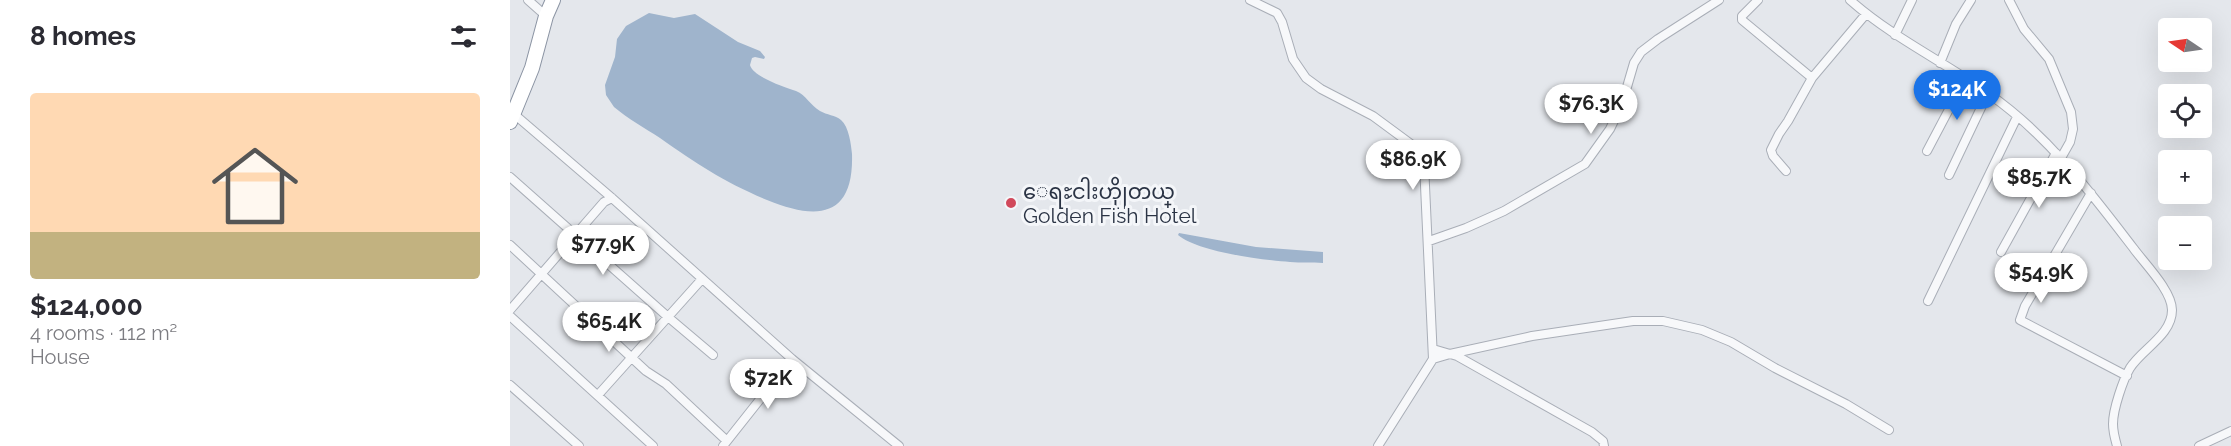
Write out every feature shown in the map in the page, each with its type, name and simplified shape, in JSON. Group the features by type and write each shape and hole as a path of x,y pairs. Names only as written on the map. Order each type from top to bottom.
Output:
{"highway":[{"path":"512,117 532,68 546,16 553,0"}],"street":[{"path":"528,0 546,16"},
{"path":"1250,0 1276,13 1282,22 1293,58 1306,78 1321,89 1373,116 1415,147 1424,164 1433,359 1378,446"},
{"path":"1429,241 1466,228 1504,210 1585,164 1610,129 1622,104 1634,63 1641,52 1719,0"},
{"path":"1758,0 1742,16 1742,20 1812,78"},
{"path":"1850,0 1895,35 1988,93 2059,155 2164,289 2172,308 2170,322 2131,367 2121,389 2113,423 2117,446"},
{"path":"1895,35 1912,0"},
{"path":"1940,63 1956,24 1971,0"},
{"path":"2001,252 2059,155 2070,142 2073,129 2072,112 2049,59 2024,29 2009,0"},
{"path":"1786,171 1773,156 1771,150 1779,134 1812,78 1866,14"},
{"path":"1927,151 1965,79"},
{"path":"1949,175 1988,93"},
{"path":"512,117 612,198 792,358 899,446"},
{"path":"1928,301 2017,117"},
{"path":"510,177 713,355"},
{"path":"2091,193 2025,306 2020,320 2127,376"},
{"path":"510,310 604,202 612,198"},
{"path":"510,245 646,371 666,384 725,443 792,358"},
{"path":"598,395 702,279"},
{"path":"510,316 653,446"},
{"path":"1433,359 1532,336 1633,321 1663,321 1702,330 1731,342 1889,430"},
{"path":"1433,349 1450,354 1592,432 1603,441 1604,446"},
{"path":"510,385 579,446"},
{"path":"2199,446 2231,431"}],"water":[{"path":"649,13 674,18 695,14 738,42 760,51 764,59 752,58 750,65 757,74 800,93 820,111 841,120 848,131 852,154 851,175 846,191 839,202 829,209 816,211 801,210 767,200 711,172 614,107 606,95 605,85 615,57 617,39 626,26"},
{"path":"1179,233 1256,247 1323,252 1323,263 1278,261 1231,254 1187,241 1178,235"}],"place":[{"name":"ေရႊငါးဟိုုတယ္ Golden Fish Hotel","path":"1011,203"}]}
